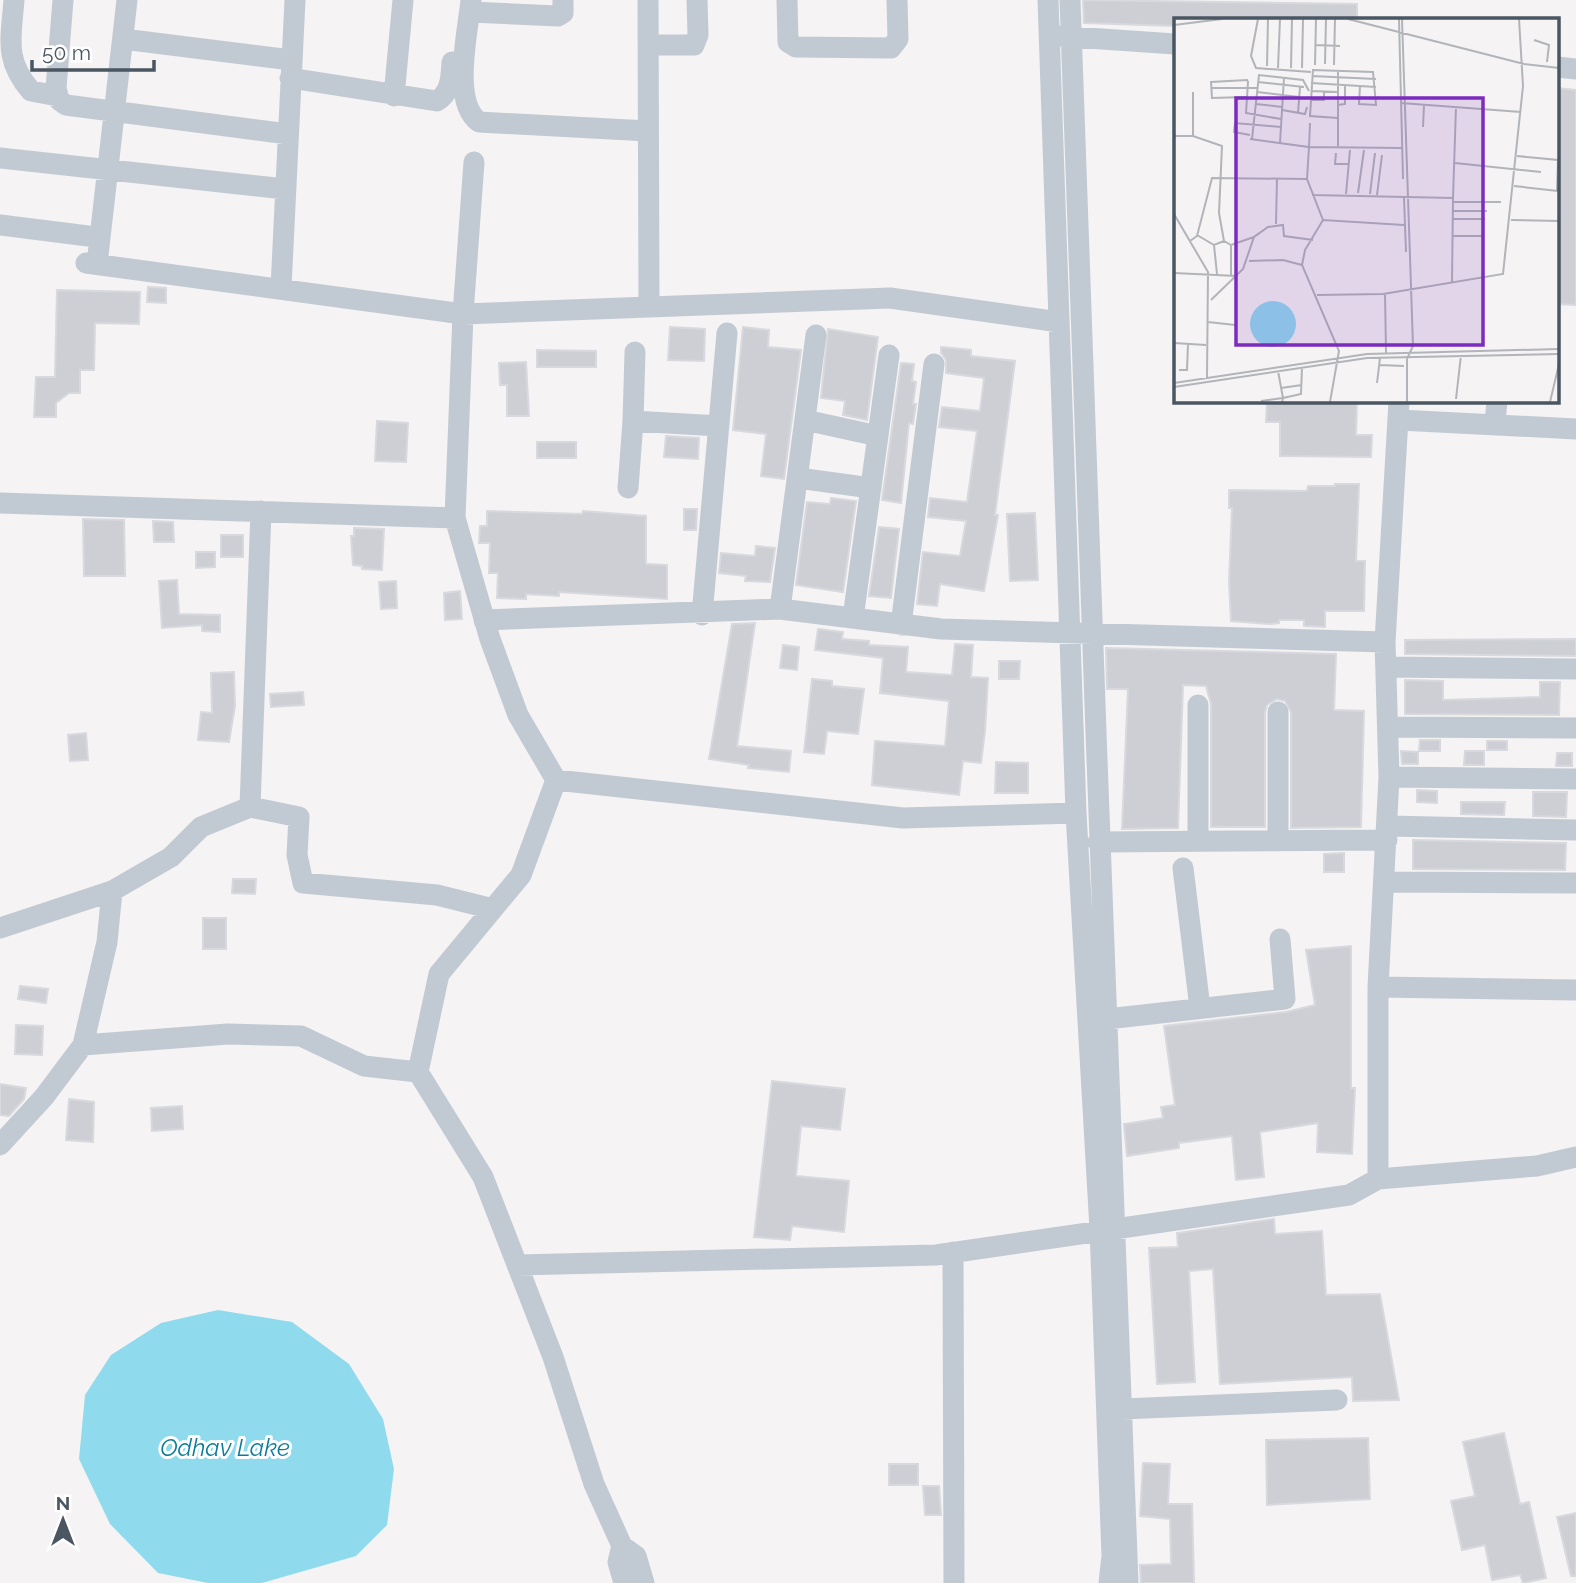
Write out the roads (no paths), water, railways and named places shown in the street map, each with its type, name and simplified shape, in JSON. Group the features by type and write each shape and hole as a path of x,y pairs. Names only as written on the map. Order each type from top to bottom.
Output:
{"street":[{"path":"14,0 10,56 13,66 32,91 58,96"},
{"path":"63,0 56,88 58,96 66,105 288,134"},
{"path":"127,0 107,169 92,263 463,314 890,298 1059,322"},
{"path":"281,288 295,0"},
{"path":"394,96 403,0"},
{"path":"467,4 558,16 563,13 563,0"},
{"path":"648,0 649,307"},
{"path":"648,45 694,45 698,35 698,0"},
{"path":"787,0 788,41 796,47 891,48 898,39 897,0"},
{"path":"1048,0 1059,322 1080,633 1098,842 1107,1019 1112,1556 1109,1583"},
{"path":"1070,0 1080,633 1076,813 1122,1409 1128,1583"},
{"path":"123,39 290,69 394,96 437,101 445,96 450,84 467,4"},
{"path":"467,4 463,89 470,116 479,122 648,131"},
{"path":"1049,36 1174,44"},
{"path":"1558,67 1576,69"},
{"path":"0,158 285,189"},
{"path":"474,162 463,314 454,517 484,620 518,715 556,780"},
{"path":"0,225 88,236"},
{"path":"702,615 727,333"},
{"path":"780,610 816,335"},
{"path":"628,488 635,352"},
{"path":"853,618 889,355"},
{"path":"901,625 934,364"},
{"path":"1496,423 1497,402"},
{"path":"1378,1179 1378,988 1389,777 1385,642 1399,410 1496,423 1576,429"},
{"path":"805,420 878,436"},
{"path":"633,421 719,426"},
{"path":"798,478 871,488"},
{"path":"0,503 454,517"},
{"path":"250,807 261,511"},
{"path":"484,620 702,615 780,610 940,629 1385,642"},
{"path":"1386,667 1576,669"},
{"path":"1198,705 1198,840"},
{"path":"1278,712 1279,840"},
{"path":"1388,727 1576,728"},
{"path":"1389,777 1576,779"},
{"path":"556,780 903,818 1076,813"},
{"path":"556,780 521,875 439,974 418,1072 483,1177 553,1357 594,1484 622,1546 636,1556 644,1583"},
{"path":"0,928 112,891 171,857 201,827 250,807 299,817 297,855 303,883 437,895 493,909"},
{"path":"1098,842 1279,840 1387,833 1576,830"},
{"path":"1183,869 1200,1009"},
{"path":"1384,882 1576,883"},
{"path":"2,1141 44,1097 83,1045 107,942 112,891"},
{"path":"1107,1019 1285,999 1280,939"},
{"path":"1378,988 1576,990"},
{"path":"83,1045 154,1042 228,1034 302,1036 364,1066 418,1072"},
{"path":"517,1265 953,1252 1349,1195 1378,1179 1537,1166 1576,1157"},
{"path":"953,1252 954,1583"},
{"path":"1122,1409 1337,1400"},
{"path":"622,1546 618,1562 624,1583"}],"water":[{"name":"Odhav Lake","path":"218,1310 292,1322 349,1364 383,1419 394,1469 387,1525 356,1556 262,1583 208,1583 158,1573 110,1524 79,1459 85,1395 111,1355 161,1323"}]}
